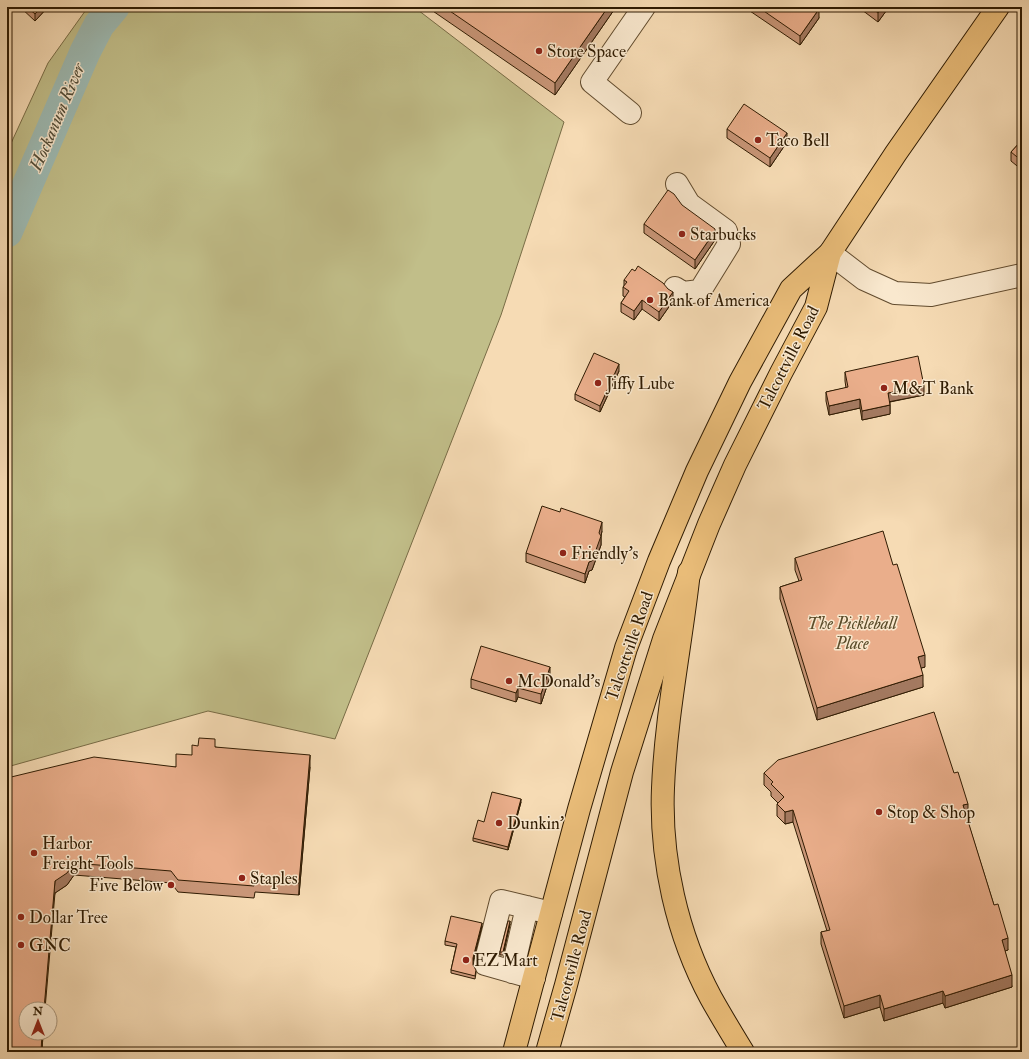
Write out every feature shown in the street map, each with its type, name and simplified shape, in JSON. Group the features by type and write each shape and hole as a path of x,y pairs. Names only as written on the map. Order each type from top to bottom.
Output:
{"main road":[{"name":"Talcottville Road","path":"514,1052 579,809 616,682 641,606 697,471 740,382 791,289 830,253 896,153 998,7"},
{"name":"Talcottville Road","path":"549,1044 622,772 664,639 689,572 735,465 816,307 830,253"},
{"path":"689,572 684,620 675,673 666,748 663,789 663,818 666,860 675,904 693,959 711,998 743,1052"},
{"path":"616,682 629,695 640,712"},
{"path":"523,1018 539,1031 549,1044"}],"street":[{"path":"630,113 592,82 644,7"},
{"path":"675,288 683,293 700,291 729,244 726,231 689,204 677,184"},
{"path":"830,253 864,279 895,293 931,295 1022,275"},
{"path":"534,978 485,964 501,901 551,913"}],"shaded area":[{"path":"88,7 414,7 564,122 501,315 335,739 208,711 7,767 7,152 48,63"}],"building":[{"path":"27,7 42,7 35,14"},
{"name":"Store Space","path":"444,7 608,7 555,83"},
{"path":"758,7 816,7 819,9 800,36"},
{"path":"871,7 883,7 878,13"},
{"path":"744,104 787,133 770,158 727,129"},
{"path":"1022,140 1022,161 1011,152"},
{"path":"668,190 674,194 682,205 715,229 695,260 644,224"},
{"path":"638,266 663,283 673,292 659,312 642,300 634,311 621,303 629,291 623,287 627,282 624,280 632,269 635,271"},
{"name":"Jiffy Lube","path":"594,353 619,364 600,406 575,394"},
{"name":"M&T Bank","path":"918,356 924,386 888,393 890,405 862,411 860,399 829,406 826,392 848,387 845,372"},
{"name":"Friendly's","path":"542,506 560,512 561,508 602,522 599,533 601,536 592,561 589,562 585,574 526,553"},
{"name":"The Pickleball Place","path":"883,531 893,565 897,564 925,655 918,657 923,675 817,708 780,587 802,580 795,558"},
{"path":"481,646 550,667 541,694 518,688 516,693 471,679"},
{"path":"934,712 954,773 958,772 968,804 963,805 994,905 998,904 1008,938 1002,940 1012,975 945,996 943,991 884,1009 880,995 844,1006 821,932 830,930 793,810 785,812 777,804 784,797 771,784 773,782 764,773 778,760"},
{"path":"199,738 215,739 215,747 310,755 299,883 255,880 254,886 178,880 171,871 74,863 67,873 55,881 45,1001 18,1001 18,1041 42,1041 41,1052 7,1052 7,778 94,757 176,767 176,754 192,755 192,745 198,746"},
{"path":"492,792 521,799 508,847 473,838 478,820 484,822"},
{"name":"EZ Mart","path":"451,916 482,923 473,958 473,965 476,970 475,976 451,970 457,944 445,941"},
{"path":"508,921 510,921 503,952 500,952"}],"waterway":[{"name":"Hockanum River","path":"7,232 85,52 99,25 114,7"}],"place":[{"name":"Store Space","path":"539,51"},
{"name":"Taco Bell","path":"758,140"},
{"name":"Starbucks","path":"682,234"},
{"name":"Bank of America","path":"650,300"},
{"name":"Jiffy Lube","path":"598,383"},
{"name":"M&T Bank","path":"884,388"},
{"name":"Friendly's","path":"563,553"},
{"name":"McDonald's","path":"509,681"},
{"name":"Stop & Shop","path":"879,812"},
{"name":"Dunkin'","path":"499,823"},
{"name":"Harbor Freight Tools","path":"34,853"},
{"name":"Staples","path":"242,878"},
{"name":"Five Below","path":"171,885"},
{"name":"Dollar Tree","path":"21,917"},
{"name":"GNC","path":"21,945"},
{"name":"EZ Mart","path":"466,960"}]}
